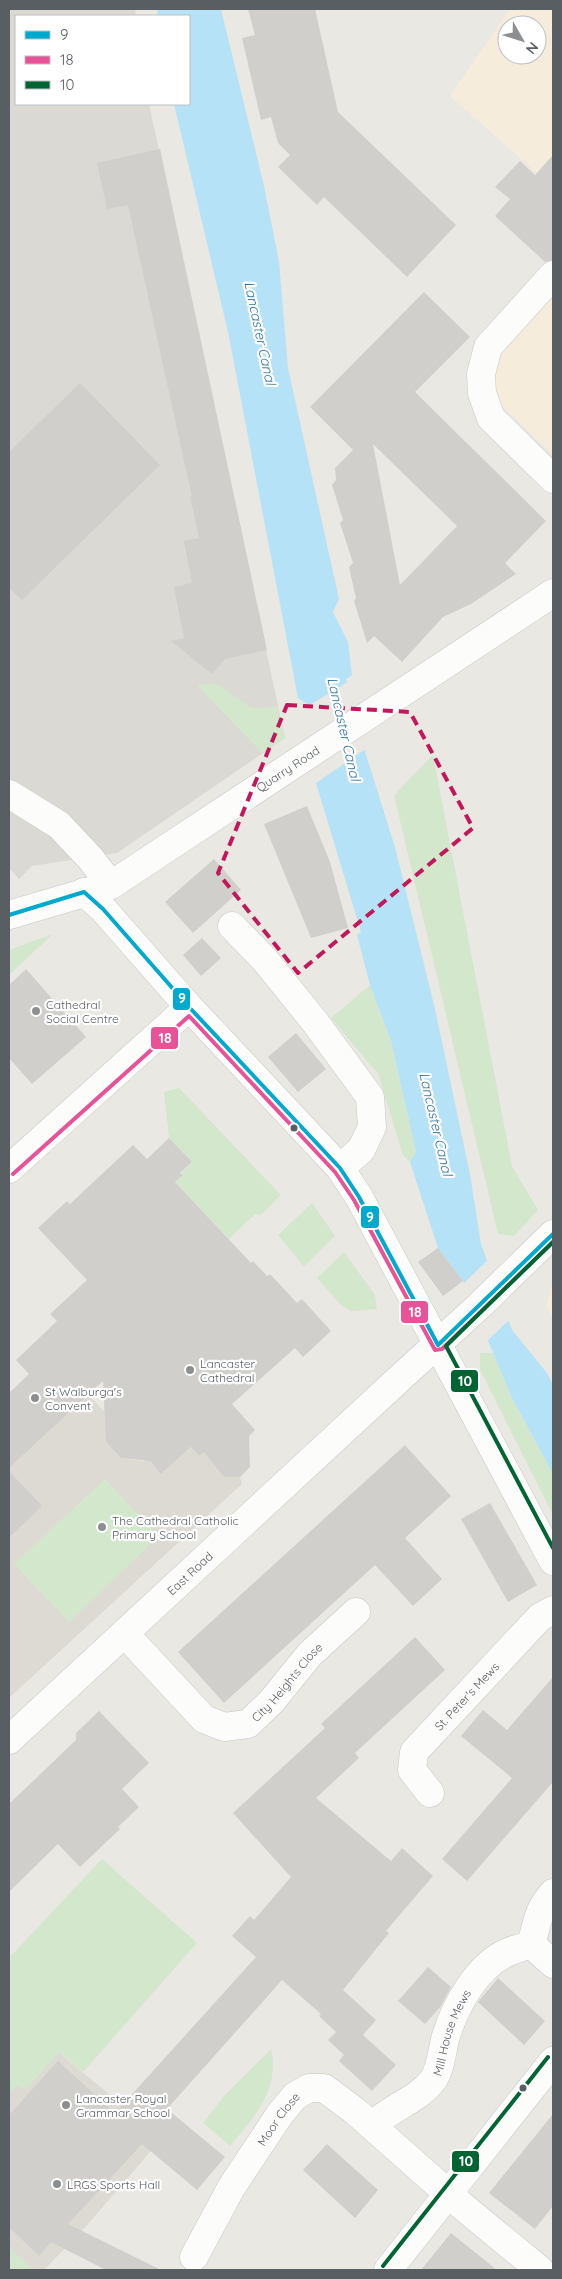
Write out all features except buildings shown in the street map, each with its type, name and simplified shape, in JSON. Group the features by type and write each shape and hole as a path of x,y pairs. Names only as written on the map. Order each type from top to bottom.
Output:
{"street":[{"path":"553,275 488,347 481,374 482,393 491,418 553,479"},
{"name":"Quarry Road","path":"9,915 112,885 553,593"},
{"path":"9,794 60,825 112,885"},
{"path":"84,892 103,909 189,1006 340,1168 359,1197 553,1561"},
{"path":"232,926 265,960 315,1022 370,1097 372,1127 361,1150 340,1168"},
{"path":"9,1169 189,1006"},
{"name":"East Road","path":"9,1740 438,1345 553,1234"},
{"name":"St. Peter's Mews","path":"430,1794 412,1770 414,1752 540,1617 553,1610"},
{"name":"City Heights Close","path":"125,1634 204,1719 224,1727 248,1724 271,1702 310,1654 356,1612"},
{"path":"553,1893 544,1904 534,1926 531,1944 553,1964"},
{"name":"Mill House Mews","path":"372,2126 381,2116 421,2094 434,2078 454,2012 463,1996 487,1967 506,1953 531,1944"},
{"path":"388,2270 553,2061"},
{"name":"Moor Close","path":"194,2256 231,2188 280,2114 295,2096 308,2088 324,2088 372,2126 448,2194 540,2270"}],"highlighted area":[{"path":"287,705 410,712 473,828 298,973 218,873"}],"shaded area":[{"path":"9,9 135,9 136,15 15,15 15,105 149,105 285,738 117,853 32,866 19,879 11,870 9,872"},
{"path":"510,9 553,9 553,187 450,96 497,28 497,65 547,65 547,15 506,15"},
{"path":"553,290 553,455 493,397 497,350"},
{"path":"553,1279 553,1321 547,1305"},
{"name":"The Cathedral Catholic Primary School","path":"88,1394 109,1417 106,1442 121,1458 144,1461 147,1458 161,1474 191,1447 199,1456 208,1448 224,1476 240,1477 242,1484 9,1698 9,1448 44,1414"},
{"name":"Lancaster Royal Grammar School","path":"9,1998 63,2056 162,2138 89,2223 44,2270 9,2270"}],"green space":[{"path":"217,684 252,708 278,707 285,738 262,753 197,685"},
{"path":"433,755 512,1166 538,1210 514,1236 498,1234 394,795"},
{"path":"53,934 9,975 9,950"},
{"path":"370,985 391,1041 416,1152 410,1162 403,1155 378,1074 331,1018"},
{"path":"179,1088 281,1195 261,1215 255,1214 229,1239 175,1182 183,1175 181,1173 192,1162 169,1138 164,1092"},
{"path":"312,1203 335,1236 304,1267 278,1235"},
{"path":"344,1252 375,1295 377,1309 351,1311 341,1305 317,1278"},
{"path":"480,1353 493,1353 511,1396 553,1474 553,1515 480,1370"},
{"path":"105,1479 159,1536 69,1622 14,1564"},
{"path":"102,1859 197,1943 83,2072 59,2052 26,2089 16,2086 9,2094 9,1958"},
{"path":"271,2049 273,2064 269,2090 256,2113 230,2146 203,2123 224,2096"},
{"path":"9,2247 34,2270 9,2270"}],"water":[{"name":"Lancaster Canal","path":"157,9 221,9 264,186 279,261 288,368 339,599 333,612 348,642 352,675 346,679 357,726 395,847 435,1009 470,1174 481,1244 512,1330 547,1373 553,1385 553,1474 511,1396 463,1281 438,1248 410,1162 416,1152 391,1041 370,985 357,935 361,932 316,783 320,769 307,704 298,698 228,332 174,105 190,105 190,15 158,15"}],"pier":[{"path":"349,681 367,748 316,783 315,778 318,769 305,708"},
{"path":"489,1259 511,1318 486,1342 462,1285"}],"transit line":[{"name":"9","path":"84,892 103,909 189,1007 340,1168 359,1197 438,1345"},
{"name":"9","path":"9,915 84,892"},
{"name":"18","path":"13,1174 189,1016 335,1172 354,1200 435,1350 442,1349 553,1242"},
{"name":"9","path":"438,1345 553,1234"},
{"name":"10","path":"553,1242 446,1346 553,1548"},
{"name":"10","path":"383,2266 548,2057"}],"place":[{"name":"Cathedral Social Centre","path":"36,1011"},
{"name":"Lancaster Cathedral","path":"190,1370"},
{"name":"St Walburga's Convent","path":"35,1398"},
{"name":"The Cathedral Catholic Primary School","path":"102,1527"},
{"name":"Lancaster Royal Grammar School","path":"66,2105"},
{"name":"LRGS Sports Hall","path":"57,2184"}]}
